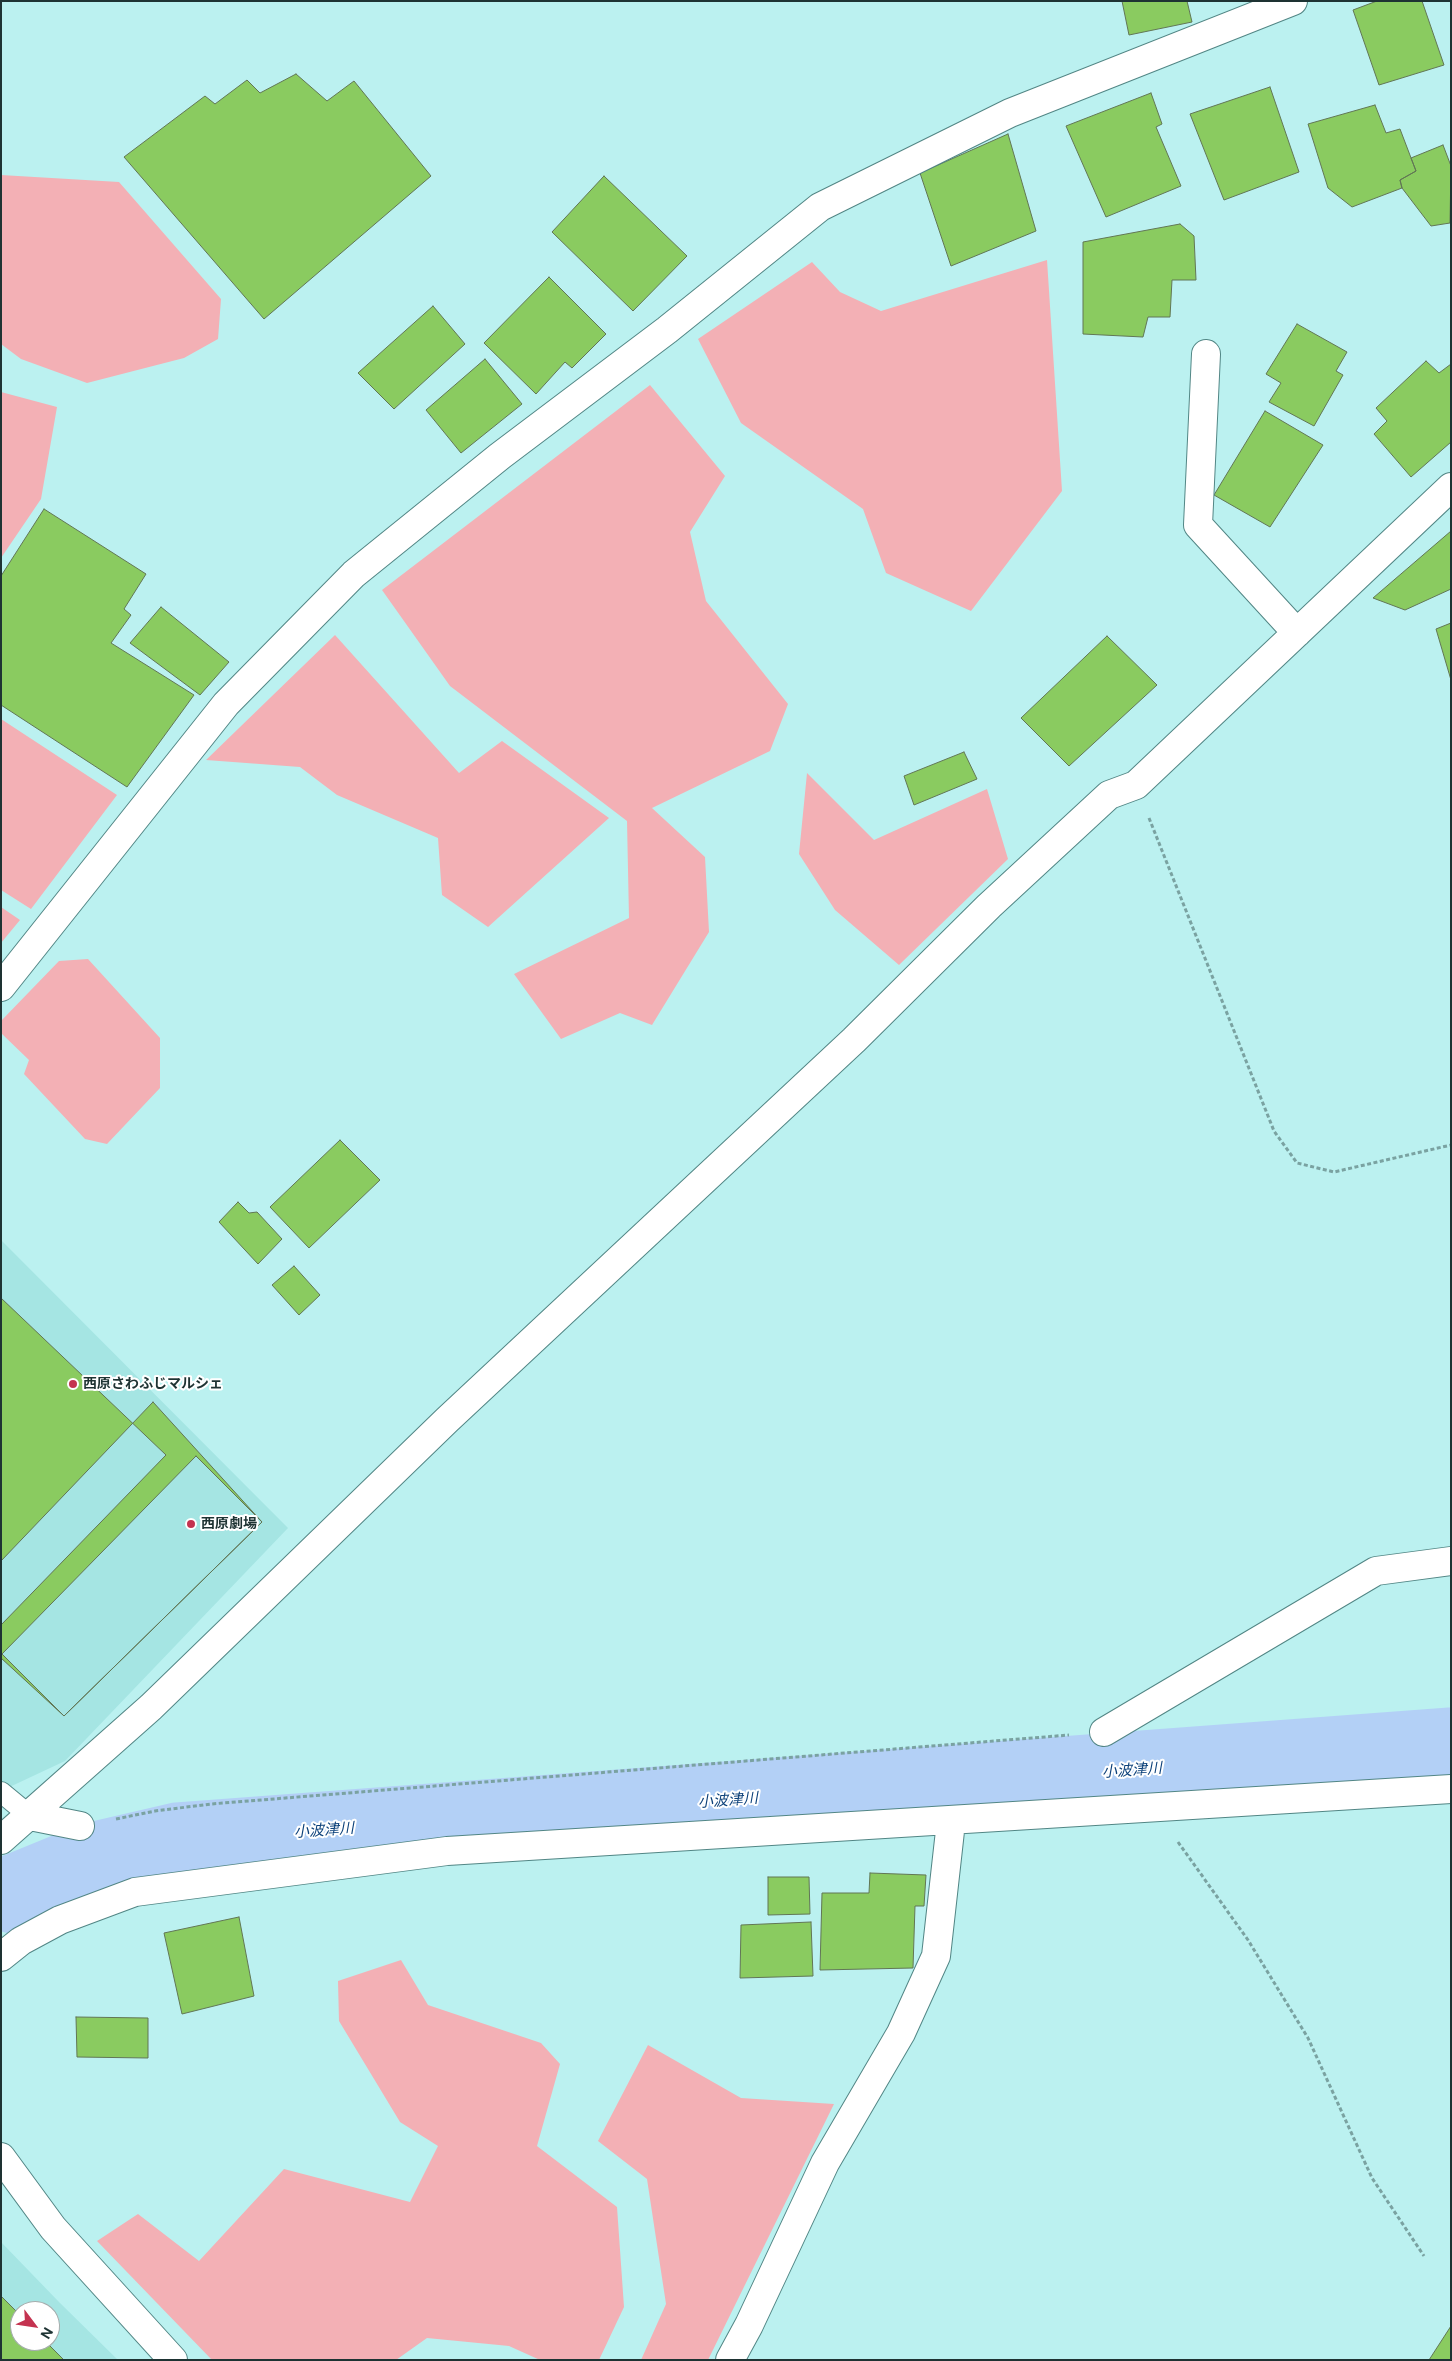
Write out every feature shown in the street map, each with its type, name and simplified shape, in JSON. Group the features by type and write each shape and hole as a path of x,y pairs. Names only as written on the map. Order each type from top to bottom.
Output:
{"street":[{"path":"1,987 226,704 354,574 500,456 667,330 820,207 1010,113 1293,1"},
{"path":"1206,354 1198,525 1296,633"},
{"path":"1,1840 151,1708 440,1427 854,1040 989,906 1109,795 1136,785 1451,487"},
{"path":"1104,1732 1376,1571 1451,1561"},
{"path":"1,1957 21,1941 60,1920 135,1892 447,1851 951,1822 1451,1789"},
{"path":"30,1816 80,1826"},
{"path":"730,2360 749,2326 825,2163 901,2034 936,1956 951,1822"},
{"path":"1,2157 52,2228 174,2360"}],"lane":[{"path":"1,1792 30,1816"}],"path":[{"path":"1136,785 1274,1131 1297,1163 1334,1172 1451,1145"},
{"path":"80,1826 155,1811 211,1804 1104,1732"},
{"path":"1162,1808 1173,1836 1248,1940 1308,2038 1372,2178 1424,2256"}],"shaded area":[{"path":"1,175 119,182 221,299 218,339 184,358 87,383 21,359 1,344"},
{"path":"1047,260 1062,491 971,611 886,573 863,509 741,423 698,339 812,262 840,292 881,311"},
{"path":"650,385 725,476 690,532 706,601 788,704 770,751 652,808 705,857 709,932 652,1025 620,1013 561,1039 514,974 629,918 627,821 450,686 382,590"},
{"path":"1,392 57,407 41,499 1,558"},
{"path":"335,635 459,773 502,741 609,818 488,927 442,895 438,838 337,795 300,767 206,760"},
{"path":"1,719 117,795 31,909 1,890"},
{"path":"807,773 874,840 987,789 1008,859 899,965 835,910 799,854"},
{"path":"1,907 20,920 1,943"},
{"path":"88,959 160,1038 160,1088 107,1144 85,1139 24,1074 29,1060 1,1033 1,1021 59,961"},
{"name":"西原さわふじマルシェ","path":"1,1240 288,1528 65,1761 1,1791"},
{"path":"401,1960 428,2005 541,2043 560,2064 537,2146 617,2207 624,2307 599,2360 540,2360 509,2346 427,2338 396,2360 212,2360 97,2241 138,2214 199,2261 284,2169 410,2202 438,2146 400,2122 339,2021 338,1981"},
{"path":"648,2045 741,2098 834,2104 708,2360 641,2360 666,2304 647,2179 598,2141"},
{"path":"1,2242 58,2301 10,2301 10,2351 60,2351 60,2303 118,2360 1,2360"}],"building":[{"path":"1122,1 1187,1 1192,22 1129,35"},
{"path":"1377,1 1422,1 1444,65 1379,85 1353,10"},
{"path":"296,74 327,101 354,81 431,176 264,319 124,157 205,96 215,104 247,80 260,93"},
{"path":"1270,87 1299,172 1224,200 1190,114"},
{"path":"1151,93 1162,124 1156,127 1181,186 1106,217 1066,126"},
{"path":"1375,105 1386,133 1400,129 1416,171 1400,180 1402,188 1352,207 1328,188 1308,124"},
{"path":"1008,134 1036,231 951,266 920,173"},
{"path":"1443,145 1451,166 1450,223 1431,226 1402,188 1400,180 1416,171 1411,158"},
{"path":"604,176 687,256 633,311 552,232"},
{"path":"1180,224 1194,236 1196,280 1172,280 1170,317 1148,317 1143,337 1083,334 1083,242"},
{"path":"549,277 606,334 572,368 565,362 536,394 484,343"},
{"path":"433,306 465,344 394,409 358,373"},
{"path":"1297,324 1347,352 1336,371 1343,375 1314,426 1269,402 1281,383 1266,374"},
{"path":"485,359 522,404 461,453 426,410"},
{"path":"1426,361 1439,373 1451,364 1451,442 1411,477 1374,434 1387,421 1376,408"},
{"path":"1265,411 1323,445 1270,527 1214,495"},
{"path":"44,509 146,574 124,609 131,615 111,643 194,695 127,787 1,705 1,576"},
{"path":"1451,531 1451,589 1405,610 1373,598"},
{"path":"161,607 229,662 200,695 130,643"},
{"path":"1451,623 1451,680 1436,629"},
{"path":"1107,636 1157,685 1069,766 1021,718"},
{"path":"964,752 977,779 914,805 904,776"},
{"path":"340,1140 380,1180 309,1248 270,1207"},
{"path":"238,1202 249,1213 257,1212 282,1239 258,1264 219,1222"},
{"path":"294,1266 320,1295 299,1315 272,1285"},
{"path":"1,1298 166,1455 1,1625"},
{"path":"153,1402 262,1522 64,1716 1,1658 1,1561"},
{"path":"196,1456 262,1522 64,1716 2,1654"},
{"path":"870,1873 926,1875 924,1906 915,1906 913,1968 820,1970 822,1893 869,1893"},
{"path":"768,1877 809,1877 810,1914 768,1915"},
{"path":"239,1917 254,1996 182,2014 164,1933"},
{"path":"811,1922 813,1976 740,1978 741,1925"},
{"path":"76,2017 148,2018 148,2058 77,2057"},
{"path":"1,2296 10,2305 10,2351 55,2351 64,2360 1,2360"},
{"path":"1451,2326 1451,2360 1429,2360"}],"waterway":[{"name":"小波津川","path":"14,1894 92,1862 178,1842 1451,1747"}],"place":[{"name":"西原さわふじマルシェ","path":"73,1384"},
{"name":"西原劇場","path":"191,1524"}]}
